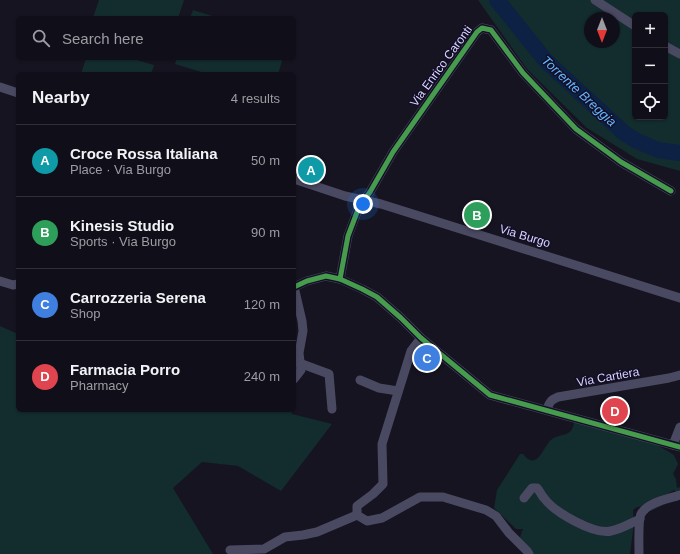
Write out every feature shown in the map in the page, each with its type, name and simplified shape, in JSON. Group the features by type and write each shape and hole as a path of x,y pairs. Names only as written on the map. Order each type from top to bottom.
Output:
{"street":[{"path":"595,0 632,24"},
{"name":"Via Enrico Caronti","path":"340,279 348,236 359,207 365,200 397,146 477,32 482,28 491,30 523,73 576,129 621,162 671,191"},
{"path":"668,48 680,54"},
{"path":"0,87 16,92"},
{"name":"Via Burgo","path":"296,180 680,298"},
{"path":"296,286 307,281 326,276 340,279 362,289 377,298 401,318 421,338 490,395 677,446 680,429"},
{"path":"0,281 13,285 16,284"},
{"path":"296,296 303,331 299,353 302,370 296,377"},
{"path":"357,515 357,506 383,484 382,444 411,350 421,338"},
{"path":"302,364 329,374 332,409"},
{"name":"Via Cartiera","path":"547,410 548,404 551,400 558,397 680,375"},
{"path":"360,380 379,388 398,391"},
{"path":"524,498 532,488 537,488 543,498 562,513 590,528 597,530 611,531 640,519"},
{"path":"639,554 640,519 643,512 651,504 680,495"},
{"path":"230,550 264,549 285,537 317,532 357,515 367,520 382,518 420,497 442,497 486,510 496,516 528,554"}],"green space":[{"path":"99,0 184,0 179,16 94,16"},
{"path":"478,0 680,0 680,171 637,159 587,128 527,69"},
{"path":"193,10 212,16 191,16"},
{"path":"85,60 137,60 154,65 152,72 82,72"},
{"path":"176,60 282,60 279,72 201,72 175,64"},
{"path":"0,326 16,333 16,412 292,412 292,414 332,424 281,491 238,466 202,462 173,488 213,554 0,554"},
{"path":"574,422 654,443 674,455 678,464 673,474 676,479 677,488 680,487 680,496 674,490 664,496 663,505 651,511 644,507 635,508 633,510 634,523 630,554 530,554 520,537 523,529 516,529 494,508 497,490 520,454 523,454 528,459 536,459 551,440 571,431"}],"waterway":[{"name":"Torrente Breggia","path":"497,0 546,61 624,133 637,141 658,150 680,153"}],"cycle path":[{"path":"340,279 348,236 359,207 370,192 393,152 477,32 482,28 491,30 523,73 576,129 621,162 671,191"},
{"path":"296,286 307,281 326,276 340,279 377,297 421,338 490,395 680,447"}],"place":[{"name":"Croce Rossa Italiana","path":"311,170"},
{"name":"Kinesis Studio","path":"477,215"},
{"name":"Carrozzeria Serena","path":"427,358"},
{"name":"Farmacia Porro","path":"615,411"}]}
